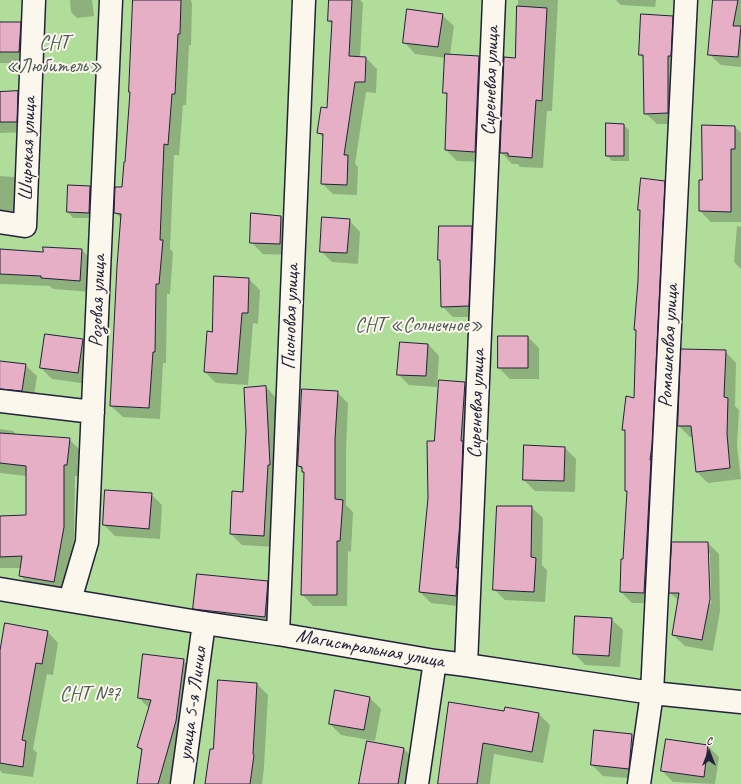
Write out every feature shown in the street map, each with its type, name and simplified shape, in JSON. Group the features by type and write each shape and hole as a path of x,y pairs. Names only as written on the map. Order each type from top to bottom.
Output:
{"street":[{"name":"Широкая улица","path":"0,222 25,226 34,0"},
{"name":"Розовая улица","path":"70,600 87,542 111,0"},
{"name":"Пионовая улица","path":"278,634 304,0"},
{"name":"Сиреневая улица","path":"466,665 494,0"},
{"name":"Ромашковая улица","path":"639,784 652,693 686,0"},
{"path":"0,401 93,412"},
{"name":"Магистральная улица","path":"0,589 435,661 652,693 741,702"},
{"name":"улица 5-я Линия","path":"182,784 204,623"},
{"path":"417,784 435,661"}],"green space":[{"name":"СНТ «Солнечное»","path":"0,0 741,0 741,784 0,784"}],"building":[{"path":"133,0 181,0 175,94 172,94 168,145 164,144 160,240 163,240 159,284 156,284 155,352 153,352 149,408 110,406 121,214 114,213 115,187 122,187 125,162 130,92"},
{"path":"329,0 352,0 349,56 366,57 365,82 355,82 344,155 348,155 347,185 321,184 323,134 317,133 321,107 327,108 332,21 328,21"},
{"path":"713,0 738,0 733,26 741,26 738,57 708,55"},
{"path":"517,6 547,8 542,101 536,100 532,158 508,156 508,153 500,153 504,57 515,58"},
{"path":"407,9 443,14 438,47 403,43"},
{"path":"641,14 673,16 671,56 668,56 668,113 644,114 643,55 639,55"},
{"path":"0,22 21,22 19,52 0,52"},
{"path":"445,54 479,56 475,152 445,150 447,93 443,93"},
{"path":"18,91 17,122 0,122 0,92"},
{"path":"606,123 624,124 624,156 606,156"},
{"path":"702,125 735,126 735,149 731,149 731,212 699,211 699,180 702,180"},
{"path":"641,178 665,181 644,593 620,592 621,559 623,559 627,491 625,491 625,430 622,430 626,396 634,398 636,330 634,330 638,281 640,210 638,210"},
{"path":"68,185 90,186 89,213 67,212"},
{"path":"251,213 281,216 280,244 250,243"},
{"path":"322,217 350,219 347,253 320,252"},
{"path":"439,226 472,226 469,306 441,307 440,260 438,260"},
{"path":"43,247 82,249 80,281 41,278 41,276 0,274 0,249 43,252"},
{"path":"214,276 249,278 248,313 242,313 237,374 204,372 207,331 212,332"},
{"path":"45,334 83,339 78,373 40,368"},
{"path":"498,336 528,336 528,368 498,368"},
{"path":"400,342 428,344 426,376 397,375"},
{"path":"681,349 726,350 724,397 728,398 727,434 730,468 696,472 691,426 678,426"},
{"path":"0,361 26,364 22,391 0,389"},
{"path":"439,380 465,382 461,441 463,441 460,521 456,568 458,568 456,596 419,592 428,498 427,441 434,441"},
{"path":"266,386 270,465 268,465 264,536 230,534 232,491 243,492 246,431 244,388"},
{"path":"302,389 338,391 335,439 335,499 343,500 340,541 337,541 337,595 301,595 304,472 302,472 302,467 298,466"},
{"path":"0,433 70,438 67,465 64,465 64,527 54,582 19,576 22,556 0,557 0,516 26,515 26,466 0,463"},
{"path":"524,445 565,447 564,481 523,480"},
{"path":"105,490 152,493 149,529 103,525"},
{"path":"497,506 532,506 531,557 536,558 534,592 493,590"},
{"path":"672,542 708,542 710,599 702,640 672,635 679,593 669,593"},
{"path":"197,574 268,581 265,617 193,609"},
{"path":"575,616 612,618 609,656 573,654"},
{"path":"5,623 48,631 42,664 36,663 22,740 26,741 23,767 0,763 0,651"},
{"path":"143,654 184,659 176,721 158,784 137,784 142,749 137,747 151,700 138,698"},
{"path":"218,680 257,683 254,755 250,784 205,784 210,749 213,749"},
{"path":"335,690 370,697 364,730 329,724"},
{"path":"449,702 504,711 505,707 539,713 532,752 483,743 477,784 438,784"},
{"path":"594,730 632,734 629,769 591,765"},
{"path":"666,739 708,745 704,777 661,771"},
{"path":"367,741 404,748 398,784 359,784"}],"park label":[{"name":"СНТ «Любитель»","path":"54,56"},
{"name":"СНТ №7","path":"90,695"}]}
